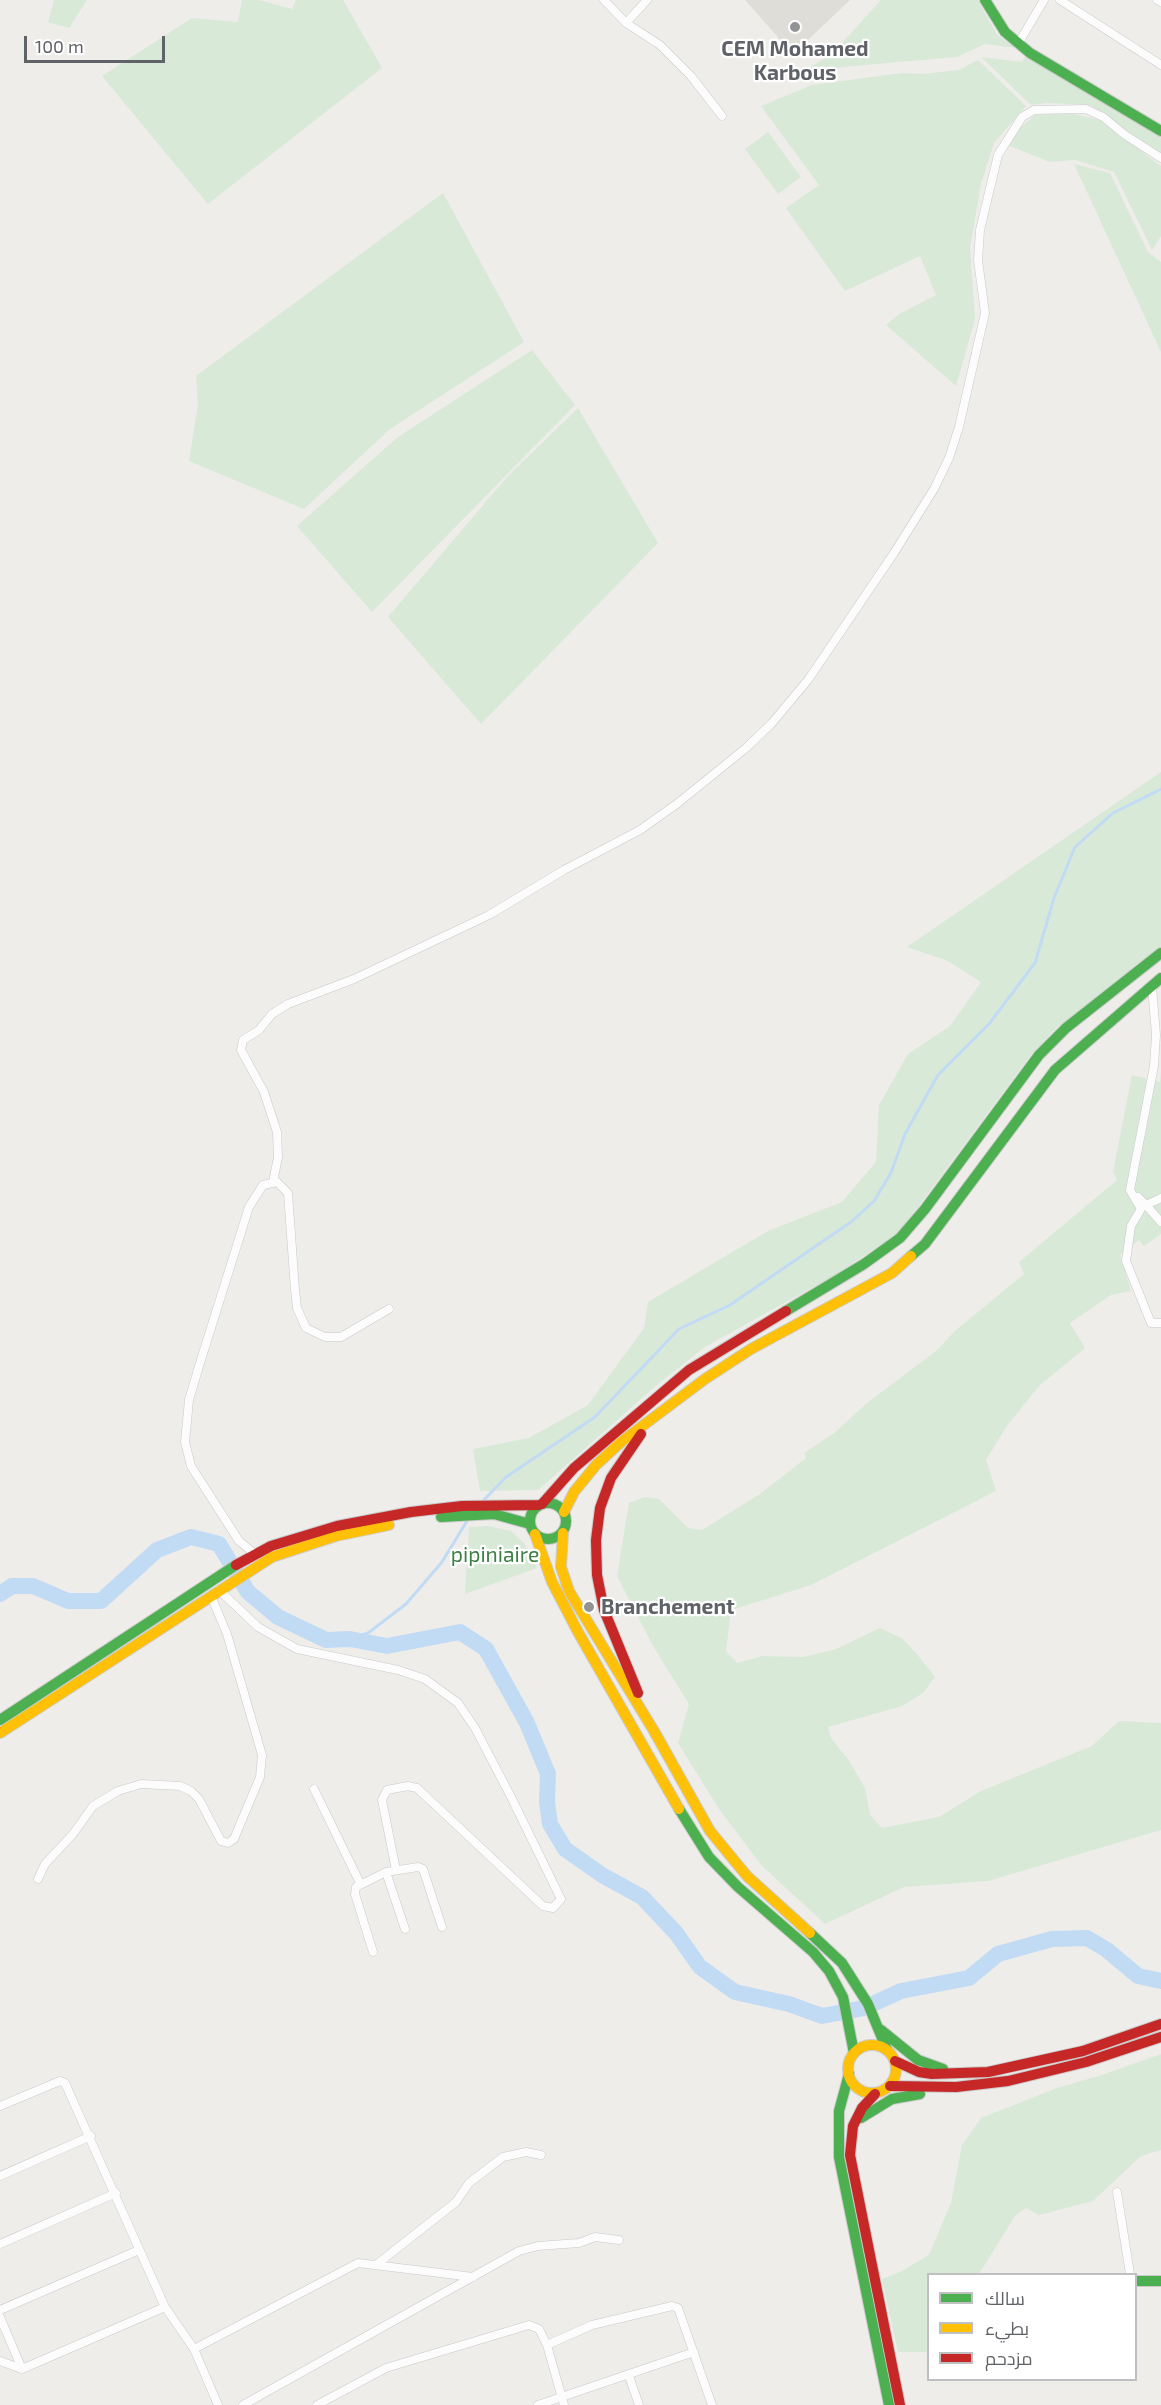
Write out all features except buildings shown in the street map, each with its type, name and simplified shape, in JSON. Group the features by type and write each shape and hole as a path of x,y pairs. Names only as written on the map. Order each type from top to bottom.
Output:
{"main road":[{"path":"985,0 1005,32 1018,44 1161,131"},
{"path":"890,2405 839,2157 839,2111 849,2074 849,2063 854,2053 851,2029 839,1988 817,1956 738,1887 698,1842 578,1632 552,1582 532,1529 531,1514 574,1468 689,1370 864,1264 900,1238 925,1209 1039,1056 1065,1028 1161,953"},
{"path":"564,1512 574,1492 596,1465 658,1414 733,1360 892,1273 925,1244 1036,1092 1055,1070 1161,978"},
{"path":"654,1731 606,1618 597,1575 596,1540 600,1508 611,1478 627,1451 658,1414"},
{"path":"0,1733 219,1587 246,1565 255,1554 297,1537 337,1526 411,1512 462,1511 555,1504 564,1512 567,1523 563,1533 561,1559 565,1583 720,1845 762,1890 832,1952 856,1982 877,2023 887,2050 895,2061 926,2074 962,2074 1018,2067 1065,2056 1161,2024"},
{"path":"488,1509 509,1516 546,1540 563,1533"},
{"path":"246,1565 336,1536 462,1511"},
{"path":"0,1720 219,1587"},
{"path":"877,2023 918,2060 962,2074"},
{"path":"900,2405 855,2190 849,2145 853,2126 862,2108 875,2094 890,2086 982,2085 1037,2075 1086,2062 1161,2037"},
{"path":"854,2053 870,2045 887,2050"},
{"path":"890,2086 896,2074 895,2061"},
{"path":"849,2074 855,2086 875,2094"},
{"path":"853,2126 869,2111 892,2099 908,2095 937,2093 956,2087"},
{"path":"1137,2281 1161,2281"}],"street":[{"path":"604,0 626,23 660,45 691,76 722,116"},
{"path":"626,23 647,0"},
{"path":"1018,44 1044,0"},
{"path":"1060,0 1161,64"},
{"path":"273,1182 278,1157 277,1132 264,1092 241,1050 243,1041 259,1030 272,1014 288,1004 347,981 489,915 564,870 640,830 678,803 746,748 772,723 808,680 894,554 949,458 959,427 985,314 978,260 980,230 1000,149 1022,117 1034,110 1086,109 1103,117 1125,135 1161,158"},
{"path":"1152,986 1156,1035 1154,1066 1130,1190 1142,1209 1131,1226 1126,1261 1151,1323 1161,1323"},
{"path":"1152,1004 1161,1016"},
{"path":"255,1554 239,1541 191,1466 185,1442 189,1400 249,1207 263,1185 273,1182 283,1185 288,1193 297,1308 306,1328 325,1337 341,1337 389,1309"},
{"path":"1130,1190 1161,1222"},
{"path":"1146,1205 1161,1198"},
{"path":"219,1587 258,1627 297,1649 398,1670 425,1679 458,1703 475,1728 512,1797 561,1899 554,1908 543,1906 417,1788 408,1786 387,1790 382,1800 396,1870"},
{"path":"38,1879 45,1864 73,1834 93,1806 118,1791 141,1784 180,1786 191,1791 199,1799 221,1841 228,1843 234,1839 260,1777 262,1755 227,1634 219,1587"},
{"path":"314,1789 360,1883"},
{"path":"373,1952 355,1894 360,1883 386,1872 418,1867 423,1869 442,1927"},
{"path":"386,1872 405,1929"},
{"path":"0,2106 62,2080 91,2136 165,2307 194,2349 218,2405"},
{"path":"0,2176 91,2136"},
{"path":"376,2265 456,2202 469,2183 503,2157 526,2152 541,2155"},
{"path":"1117,2192 1130,2273"},
{"path":"0,2244 116,2193"},
{"path":"243,2405 510,2255 528,2248 582,2242 595,2237 619,2240"},
{"path":"0,2310 140,2250"},
{"path":"194,2349 358,2263 473,2277"},
{"path":"547,2345 592,2325 672,2306 678,2308 712,2405"},
{"path":"0,2361 22,2369 165,2307"},
{"path":"0,2317 22,2369"},
{"path":"317,2405 386,2368 527,2325 537,2327 547,2345 563,2401"},
{"path":"538,2405 563,2401 694,2352"},
{"path":"629,2376 639,2405"}],"shaded area":[{"name":"CEM Mohamed Karbous","path":"745,0 850,0 793,54"}],"green space":[{"path":"54,0 87,0 69,28 48,22"},
{"path":"242,0 259,0 292,9 296,0 343,0 382,68 208,204 102,76 192,18 238,22"},
{"path":"881,0 978,0 997,35 1016,48 985,44 957,57 842,67 784,83 832,54"},
{"path":"1026,55 1161,137 1161,154 1090,105 1048,103 1031,105 981,57 1022,62"},
{"path":"978,60 1026,106 994,143 981,184 970,248 975,319 956,386 886,325 899,314 936,295 920,256 845,291 786,208 819,185 761,106 812,85 902,73 923,74 959,70"},
{"path":"1070,113 1100,120 1161,166 1161,236 1152,250 1114,172 1075,160 1050,162 1007,145 1014,133 1035,115"},
{"path":"768,132 801,177 778,194 745,149"},
{"path":"1074,164 1110,173 1148,252 1161,262 1161,352"},
{"path":"443,193 524,342 390,429 304,509 189,461 198,404 196,376"},
{"path":"532,350 575,405 372,612 297,526 398,437"},
{"path":"578,408 658,543 481,724 388,617 507,477"},
{"path":"1161,772 1161,953 1066,1028 1059,1025 1030,1056 898,1234 833,1276 705,1347 658,1384 538,1490 480,1491 473,1449 529,1438 588,1405 644,1328 648,1302 768,1231 842,1202 876,1162 879,1105 908,1054 950,1026 981,982 948,961 907,947"},
{"path":"1161,1071 1161,1234 1144,1246 1139,1240 1120,1255 1131,1291 1111,1295 1070,1323 1085,1348 1039,1386 1006,1427 986,1460 996,1491 811,1585 731,1610 726,1651 737,1663 762,1656 804,1657 836,1649 880,1628 903,1639 917,1654 935,1677 923,1693 902,1706 828,1727 831,1738 850,1762 865,1788 870,1815 882,1828 939,1817 981,1791 1092,1746 1119,1721 1161,1723 1161,1830 988,1881 904,1887 825,1924 762,1866 719,1809 678,1743 689,1704 653,1646 617,1576 629,1503 645,1497 659,1499 688,1528 702,1530 760,1494 806,1458 804,1453 833,1434 867,1403 936,1351 956,1330 1024,1274 1019,1262 1117,1180 1113,1172 1132,1075 1160,1082"},
{"name":"pipiniaire","path":"488,1526 511,1531 524,1543 537,1568 465,1594 469,1527"},
{"path":"1161,2054 1161,2150 1141,2156 1093,2201 1039,2215 1026,2208 1015,2216 980,2273 927,2273 927,2352 898,2352 882,2279 900,2272 929,2255 951,2203 962,2145 981,2118 1057,2088"}],"waterway":[{"path":"482,1502 506,1477 595,1417 679,1329 730,1305 851,1222 874,1201 891,1173 905,1134 938,1075 989,1024 1035,963 1054,898 1075,847 1113,813 1161,789"},
{"path":"350,1639 368,1633 406,1604 442,1562 467,1521"},
{"path":"0,1594 12,1586 33,1586 68,1601 101,1601 157,1550 191,1537 219,1544 248,1592 278,1617 326,1640 350,1639 387,1646 460,1632 486,1649 527,1723 548,1774 547,1802 550,1824 565,1849 602,1875 642,1897 676,1933 700,1967 735,1992 789,2004 822,2016 864,2008 901,1991 969,1978 998,1954 1052,1939 1087,1938 1107,1950 1138,1976 1161,1981"}],"traffic: fast":[{"path":"985,0 1005,32 1030,53 1161,131"},
{"path":"786,1311 864,1264 900,1238 925,1209 1039,1055 1066,1028 1161,953"},
{"path":"911,1256 925,1244 1055,1070 1161,978"},
{"path":"548,1503 561,1508 566,1521 561,1534 548,1539 535,1534 530,1521 535,1508 548,1503"},
{"path":"441,1517 494,1514 530,1524"},
{"path":"0,1720 236,1565"},
{"path":"679,1809 709,1857 738,1887 813,1952 829,1971 843,1997 854,2053"},
{"path":"810,1933 842,1963 868,2004 887,2050"},
{"path":"881,2030 918,2060 943,2069"},
{"path":"849,2074 839,2111 839,2157 889,2405"},
{"path":"861,2118 892,2099 920,2094"},
{"path":"1137,2281 1161,2281"}],"traffic: slow":[{"path":"564,1512 574,1492 596,1465 621,1442 705,1379 751,1349 892,1273 911,1256"},
{"path":"0,1733 272,1557 336,1536 389,1525"},
{"path":"563,1533 561,1567 569,1591 654,1731 710,1831 747,1876 810,1933"},
{"path":"535,1534 552,1582 578,1632 679,1809"},
{"path":"867,2045 877,2045 889,2052 896,2064 896,2069 896,2074 889,2086 877,2093 867,2093 852,2082 848,2074 848,2064 859,2049 867,2045"}],"traffic: jam":[{"path":"542,1504 574,1468 689,1370 786,1311"},
{"path":"638,1693 604,1610 597,1575 596,1540 600,1508 611,1478 641,1434"},
{"path":"236,1565 271,1546 337,1526 411,1512 462,1506 539,1505"},
{"path":"895,2061 919,2072 932,2074 988,2072 1083,2051 1161,2024"},
{"path":"890,2086 956,2087 1008,2081 1086,2062 1161,2037"},
{"path":"875,2094 862,2108 853,2126 850,2155 900,2405"}],"place":[{"name":"CEM Mohamed Karbous","path":"795,27"},
{"name":"Branchement","path":"589,1607"}]}
